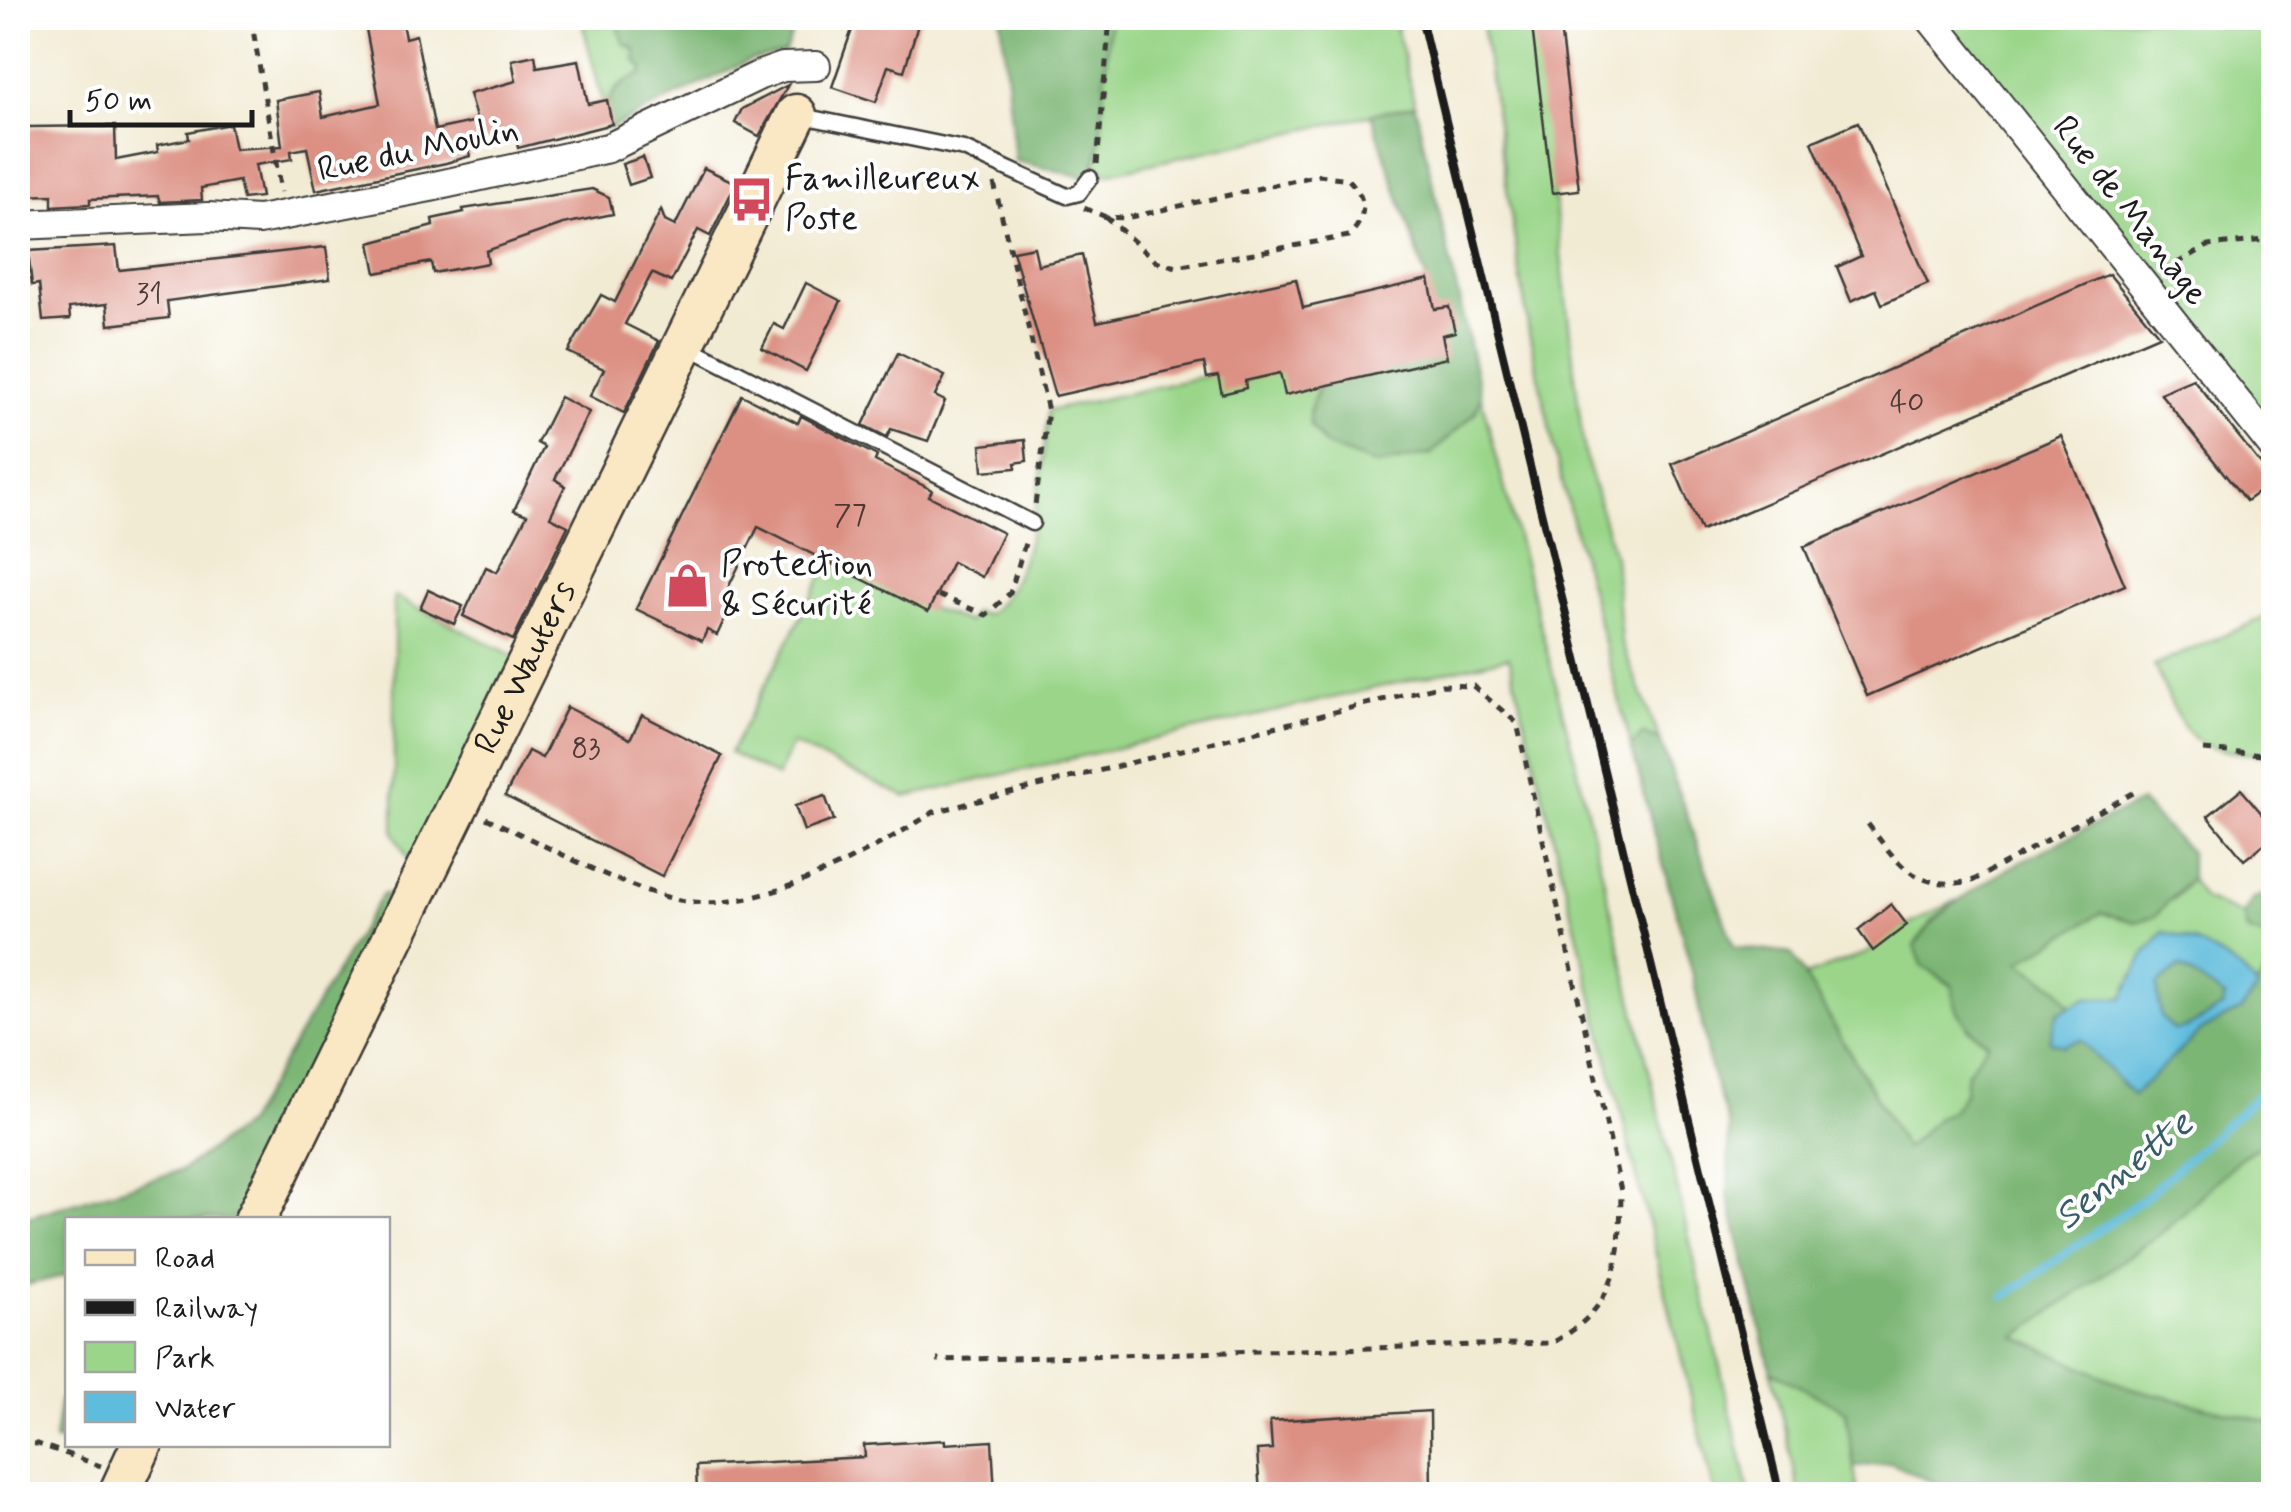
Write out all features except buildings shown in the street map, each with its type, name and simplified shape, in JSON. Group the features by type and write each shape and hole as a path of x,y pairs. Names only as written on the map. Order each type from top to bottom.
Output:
{"street":[{"name":"Rue de Manage","path":"1930,18 2274,448"},
{"name":"Rue du Moulin","path":"18,225 285,216 608,148 760,75 784,68 816,66"},
{"name":"Rue Wauters","path":"256,1217 796,114"}],"lane":[{"path":"796,114 938,143 988,161 1054,193 1078,194 1090,178"},
{"path":"684,344 1032,522"}],"path":[{"path":"251,18 285,216"},
{"path":"1090,178 1100,150 1110,18"},
{"path":"938,596 986,615 1010,593 1032,522 1048,411 988,161"},
{"path":"1054,193 1106,217 1156,261 1176,267 1349,236 1363,219 1364,205 1348,179 1319,175 1126,218 1106,217"},
{"path":"2139,284 2208,246 2274,239"},
{"path":"460,806 654,893 693,902 734,900 817,874 878,847 934,812 1442,685 1473,686 1516,724 1622,1191 1620,1252 1600,1304 1584,1325 1552,1343 937,1360"},
{"path":"2204,750 2274,756"},
{"path":"1868,824 1900,866 1924,881 1952,884 1972,881 2135,792"},
{"path":"2267,852 2274,858"},
{"path":"26,1494 18,1444 70,1453 129,1472"}],"green space":[{"path":"581,18 615,18 623,43 642,64 642,74 613,93 606,114"},
{"path":"615,18 798,18 785,52 748,61 609,129 609,101 624,83 642,74 643,68 635,60 636,50 624,43"},
{"path":"1001,18 1110,18 1099,151 1090,178 1015,161"},
{"path":"1110,18 1394,18 1415,105 1106,174 1096,165"},
{"path":"1481,18 1533,18 1584,452 1614,556 1621,642 1660,740 1643,734 1631,746 1557,462 1529,333"},
{"path":"1930,18 2273,18 2273,448"},
{"path":"1415,105 1481,397 1475,413 1431,454 1377,465 1326,446 1310,426 1309,412 1319,386 1444,355 1426,278 1371,114"},
{"path":"1278,360 1431,454 1475,413 1481,397 1576,763 1750,1494 1715,1494 1509,657 906,797 792,744 777,777 730,753 831,559 932,609 968,622 973,612 986,615 1003,598 1026,550 1048,411"},
{"path":"394,596 530,664 422,884 394,833"},
{"path":"2273,614 2273,756 2206,745 2185,728 2154,666"},
{"path":"1643,734 1660,740 1734,947 1792,954 1906,1149 1937,1118 1952,1111 1965,1092 1967,1072 1988,1043 1962,1019 1952,985 1922,965 1915,946 1931,925 1954,904 2016,864 2140,802 2190,852 2190,879 2154,917 2136,922 2101,913 2020,962 2058,988 2071,1006 2057,1013 2133,1095 2202,1030 2241,1010 2273,960 2273,1137 2239,1159 2165,1230 2016,1337 2131,1389 2273,1423 2273,1494 1958,1494 1891,1463 1854,1467 1846,1411 1771,1371 1728,1195 1729,1127 1709,1064 1693,975 1631,746"},
{"path":"2190,879 2203,899 2243,915 2248,931 2262,936 2273,948 2273,960 2258,989 2241,970 2216,953 2164,932 2144,955 2123,998 2087,998 2071,1006 2058,988 2019,962 2101,913 2136,922 2177,896"},
{"path":"2273,890 2273,948 2262,936 2247,931 2243,915 2252,900"},
{"path":"382,894 414,899 256,1217 65,1217 65,1275 18,1287 18,1220 182,1170 246,1124"},
{"path":"1957,900 1931,922 1922,965 1952,986 1968,1029 1989,1043 1967,1072 1965,1092 1952,1111 1937,1118 1906,1149 1805,976 1867,953 1900,929"},
{"path":"2180,967 2225,996 2223,1007 2189,1027 2174,1030 2161,1017 2157,984"},
{"path":"2273,1137 2273,1423 2131,1389 2016,1337 2165,1230 2239,1159"},
{"path":"1771,1371 1846,1411 1858,1494 1800,1494"},
{"path":"65,1399 65,1441 54,1440 60,1400"}],"water":[{"path":"2164,932 2176,935 2229,961 2258,989 2241,1010 2202,1030 2133,1095 2080,1040 2063,1046 2049,1041 2058,1013 2087,998 2123,998 2144,955","holes":["2180,967 2225,997 2223,1007 2189,1027 2174,1030 2161,1017 2157,985"]}],"waterway":[{"name":"Sennette","path":"2004,1297 2144,1198 2274,1081"}],"railway":[{"path":"1421,18 1780,1494"}],"place":[{"name":"Familleureux Poste","path":"752,199"},
{"name":"Protection & Sécurité","path":"688,585"}]}
